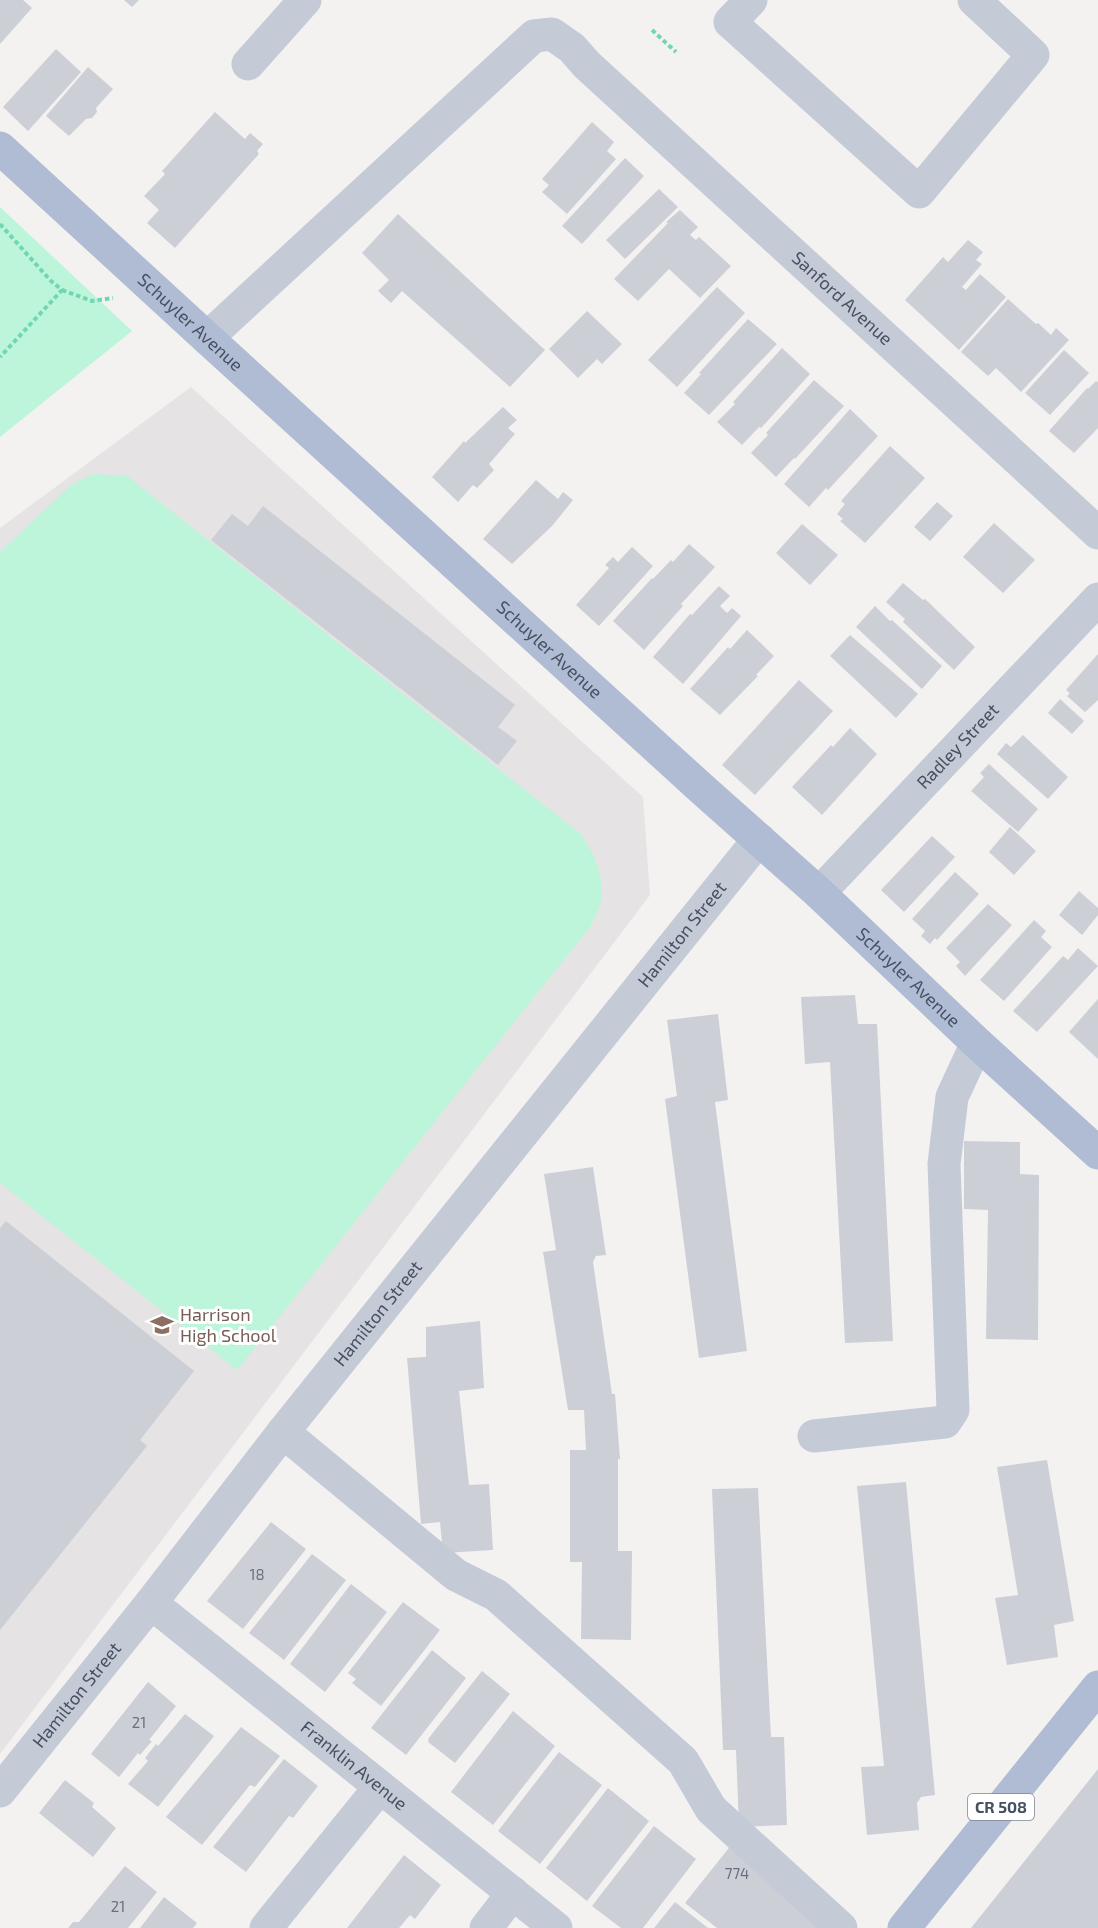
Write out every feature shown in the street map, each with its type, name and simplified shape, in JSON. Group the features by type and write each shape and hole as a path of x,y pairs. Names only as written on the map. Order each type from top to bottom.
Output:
{"main road":[{"name":"Schuyler Avenue","path":"0,148 819,893 1098,1153"},
{"name":"CR 508","path":"904,1928 1098,1687"}],"street":[{"path":"248,64 305,0"},
{"path":"751,0 730,22 919,192 1033,55 974,0"},
{"name":"Sanford Avenue","path":"207,338 534,36 552,34 572,48 587,65 1098,533"},
{"name":"Radley Street","path":"819,893 1098,599"},
{"name":"Hamilton Street","path":"0,1791 151,1603 283,1432 759,840"},
{"path":"814,1436 945,1422 953,1410 944,1164 952,1096 977,1042"},
{"path":"283,1432 456,1575 496,1595 683,1761 711,1809 840,1928"},
{"name":"Franklin Avenue","path":"151,1603 556,1928"},
{"path":"266,1928 380,1787"},
{"path":"486,1928 513,1893"}],"path":[{"path":"652,30 676,52"},
{"path":"0,224 51,281 62,290 92,301 119,297 149,285"},
{"path":"0,357 62,290"}],"shaded area":[{"name":"Harrison High School","path":"191,387 643,797 650,895 0,1754 0,528"}],"green space":[{"path":"0,207 132,331 0,437"},
{"name":"Harrison High School","path":"94,474 127,476 582,835 595,859 602,886 600,904 590,927 237,1370 0,1183 0,552 71,485"}],"building":[{"path":"0,0 23,0 32,8 0,44"},
{"path":"124,0 139,0 132,7"},
{"path":"56,49 81,72 28,131 3,107"},
{"path":"88,67 113,89 96,108 97,112 92,118 86,119 69,136 46,116"},
{"path":"215,112 245,139 250,133 263,144 257,151 259,154 175,248 147,223 159,210 144,196 165,174 162,171"},
{"path":"592,122 614,142 607,151 616,159 567,214 542,192 549,185 542,179"},
{"path":"625,158 644,176 582,244 562,226"},
{"path":"659,189 678,207 625,259 606,240"},
{"path":"680,210 698,227 690,235 696,240 699,237 731,266 700,298 669,269 638,301 614,279 668,223 666,222"},
{"path":"398,214 545,350 510,387 402,291 391,303 378,291 389,280 362,253"},
{"path":"968,240 983,252 976,260 982,264 962,287 966,290 980,274 1006,297 959,350 905,300 943,257 948,262"},
{"path":"717,287 745,313 677,387 648,360"},
{"path":"1008,299 1051,335 1056,328 1069,340 1021,392 996,368 988,376 961,352"},
{"path":"587,311 622,344 602,364 597,359 578,378 549,349"},
{"path":"748,319 777,344 709,415 684,393"},
{"path":"782,348 810,374 761,428 759,427 742,445 717,422"},
{"path":"1064,350 1089,373 1050,415 1025,393"},
{"path":"814,380 844,406 776,477 751,453"},
{"path":"1096,381 1098,382 1098,428 1074,453 1049,431"},
{"path":"503,407 517,420 508,428 515,434 489,464 494,470 477,488 473,485 458,502 432,477 464,441 465,443"},
{"path":"850,409 878,436 809,507 784,484"},
{"path":"890,446 925,478 865,543 840,521 843,519 837,514 845,504 841,501"},
{"path":"536,480 558,499 563,492 573,500 552,526 512,564 483,539"},
{"path":"937,502 953,516 930,541 914,527"},
{"path":"263,506 515,705 498,727 517,741 498,765 211,540 232,514 248,526"},
{"path":"994,523 1035,560 1003,593 963,557"},
{"path":"802,524 838,555 810,585 776,553"},
{"path":"689,544 715,567 644,650 613,621 652,578 671,560 673,562"},
{"path":"632,547 653,566 599,626 576,605 609,568 605,565 613,557 618,562"},
{"path":"903,583 923,600 925,599 975,647 954,670 903,622 905,619 886,602"},
{"path":"719,586 730,596 720,606 727,613 732,608 741,616 683,684 653,657 690,614 692,615"},
{"path":"875,606 942,666 922,689 856,627"},
{"path":"747,630 774,656 720,715 690,689 728,647 730,649"},
{"path":"850,635 918,694 896,718 830,656"},
{"path":"1098,654 1098,700 1085,712 1067,696 1070,693 1066,690"},
{"path":"799,680 833,711 755,795 722,765"},
{"path":"1060,699 1084,721 1072,734 1048,713"},
{"path":"850,728 877,754 822,815 792,787"},
{"path":"1023,735 1068,777 1048,799 997,754 1006,743 1011,747"},
{"path":"989,764 1038,809 1018,832 971,791 984,777 980,773"},
{"path":"1010,827 1036,851 1014,875 989,852"},
{"path":"932,836 955,857 904,912 881,890"},
{"path":"955,872 979,894 937,940 935,938 930,944 921,936 925,931 912,919"},
{"path":"1079,891 1098,908 1098,915 1082,935 1059,915"},
{"path":"988,904 1012,925 965,976 956,966 960,962 946,948"},
{"path":"1034,920 1046,931 1041,937 1052,947 1004,1001 980,980"},
{"path":"1078,948 1098,966 1037,1032 1013,1011 1063,956 1068,960"},
{"path":"855,995 858,1024 877,1024 893,1341 845,1343 830,1062 805,1064 801,997"},
{"path":"1098,999 1098,1059 1069,1032"},
{"path":"718,1014 728,1100 715,1102 747,1351 699,1358 665,1099 677,1096 667,1020"},
{"path":"964,1141 1020,1142 1020,1174 1039,1175 1038,1340 986,1339 988,1210 964,1209"},
{"path":"593,1167 606,1255 596,1256 593,1262 612,1394 615,1394 620,1459 618,1459 618,1551 632,1551 631,1640 581,1639 582,1562 570,1562 570,1450 586,1450 584,1410 568,1410 543,1252 556,1250 544,1174"},
{"path":"6,1221 194,1371 140,1440 147,1446 0,1630 0,1228"},
{"path":"480,1321 484,1388 459,1391 469,1485 489,1484 493,1550 443,1553 440,1522 421,1524 407,1358 426,1357 426,1327"},
{"path":"1047,1460 1074,1621 1054,1625 1058,1657 1007,1665 995,1598 1018,1595 997,1467"},
{"path":"906,1482 935,1795 921,1797 917,1803 919,1830 867,1835 861,1767 884,1766 857,1486"},
{"path":"758,1488 771,1737 784,1737 787,1825 739,1827 736,1750 723,1750 712,1489"},
{"path":"271,1522 306,1549 243,1629 207,1601"},
{"path":"312,1554 346,1580 284,1660 249,1633"},
{"path":"351,1584 387,1612 325,1692 290,1664"},
{"path":"403,1602 440,1630 381,1706 352,1683 356,1679 348,1673"},
{"path":"432,1650 466,1678 406,1755 371,1728"},
{"path":"482,1671 510,1694 455,1763 428,1742 428,1739"},
{"path":"148,1682 176,1706 149,1740 152,1741 140,1755 138,1753 119,1777 91,1754"},
{"path":"513,1711 555,1746 493,1825 451,1792"},
{"path":"185,1714 214,1736 158,1807 128,1784 148,1761 145,1758 156,1744 158,1746"},
{"path":"241,1727 280,1756 255,1787 250,1785 202,1845 166,1817"},
{"path":"559,1752 602,1785 540,1864 498,1831"},
{"path":"284,1759 318,1786 293,1818 289,1816 246,1872 213,1847"},
{"path":"1098,1769 1098,1928 971,1928"},
{"path":"65,1780 94,1803 92,1807 116,1828 93,1857 39,1813"},
{"path":"608,1788 649,1821 587,1901 546,1868"},
{"path":"654,1826 696,1859 643,1928 621,1928 592,1906"},
{"path":"732,1844 824,1928 717,1928 685,1903"},
{"path":"404,1855 441,1885 415,1919 410,1915 399,1928 347,1928"},
{"path":"125,1866 157,1892 128,1928 68,1928 73,1922 79,1922"},
{"path":"164,1897 197,1923 193,1928 140,1928"},
{"path":"675,1902 708,1928 654,1928"}],"place":[{"name":"Harrison High School","path":"162,1325"}]}
